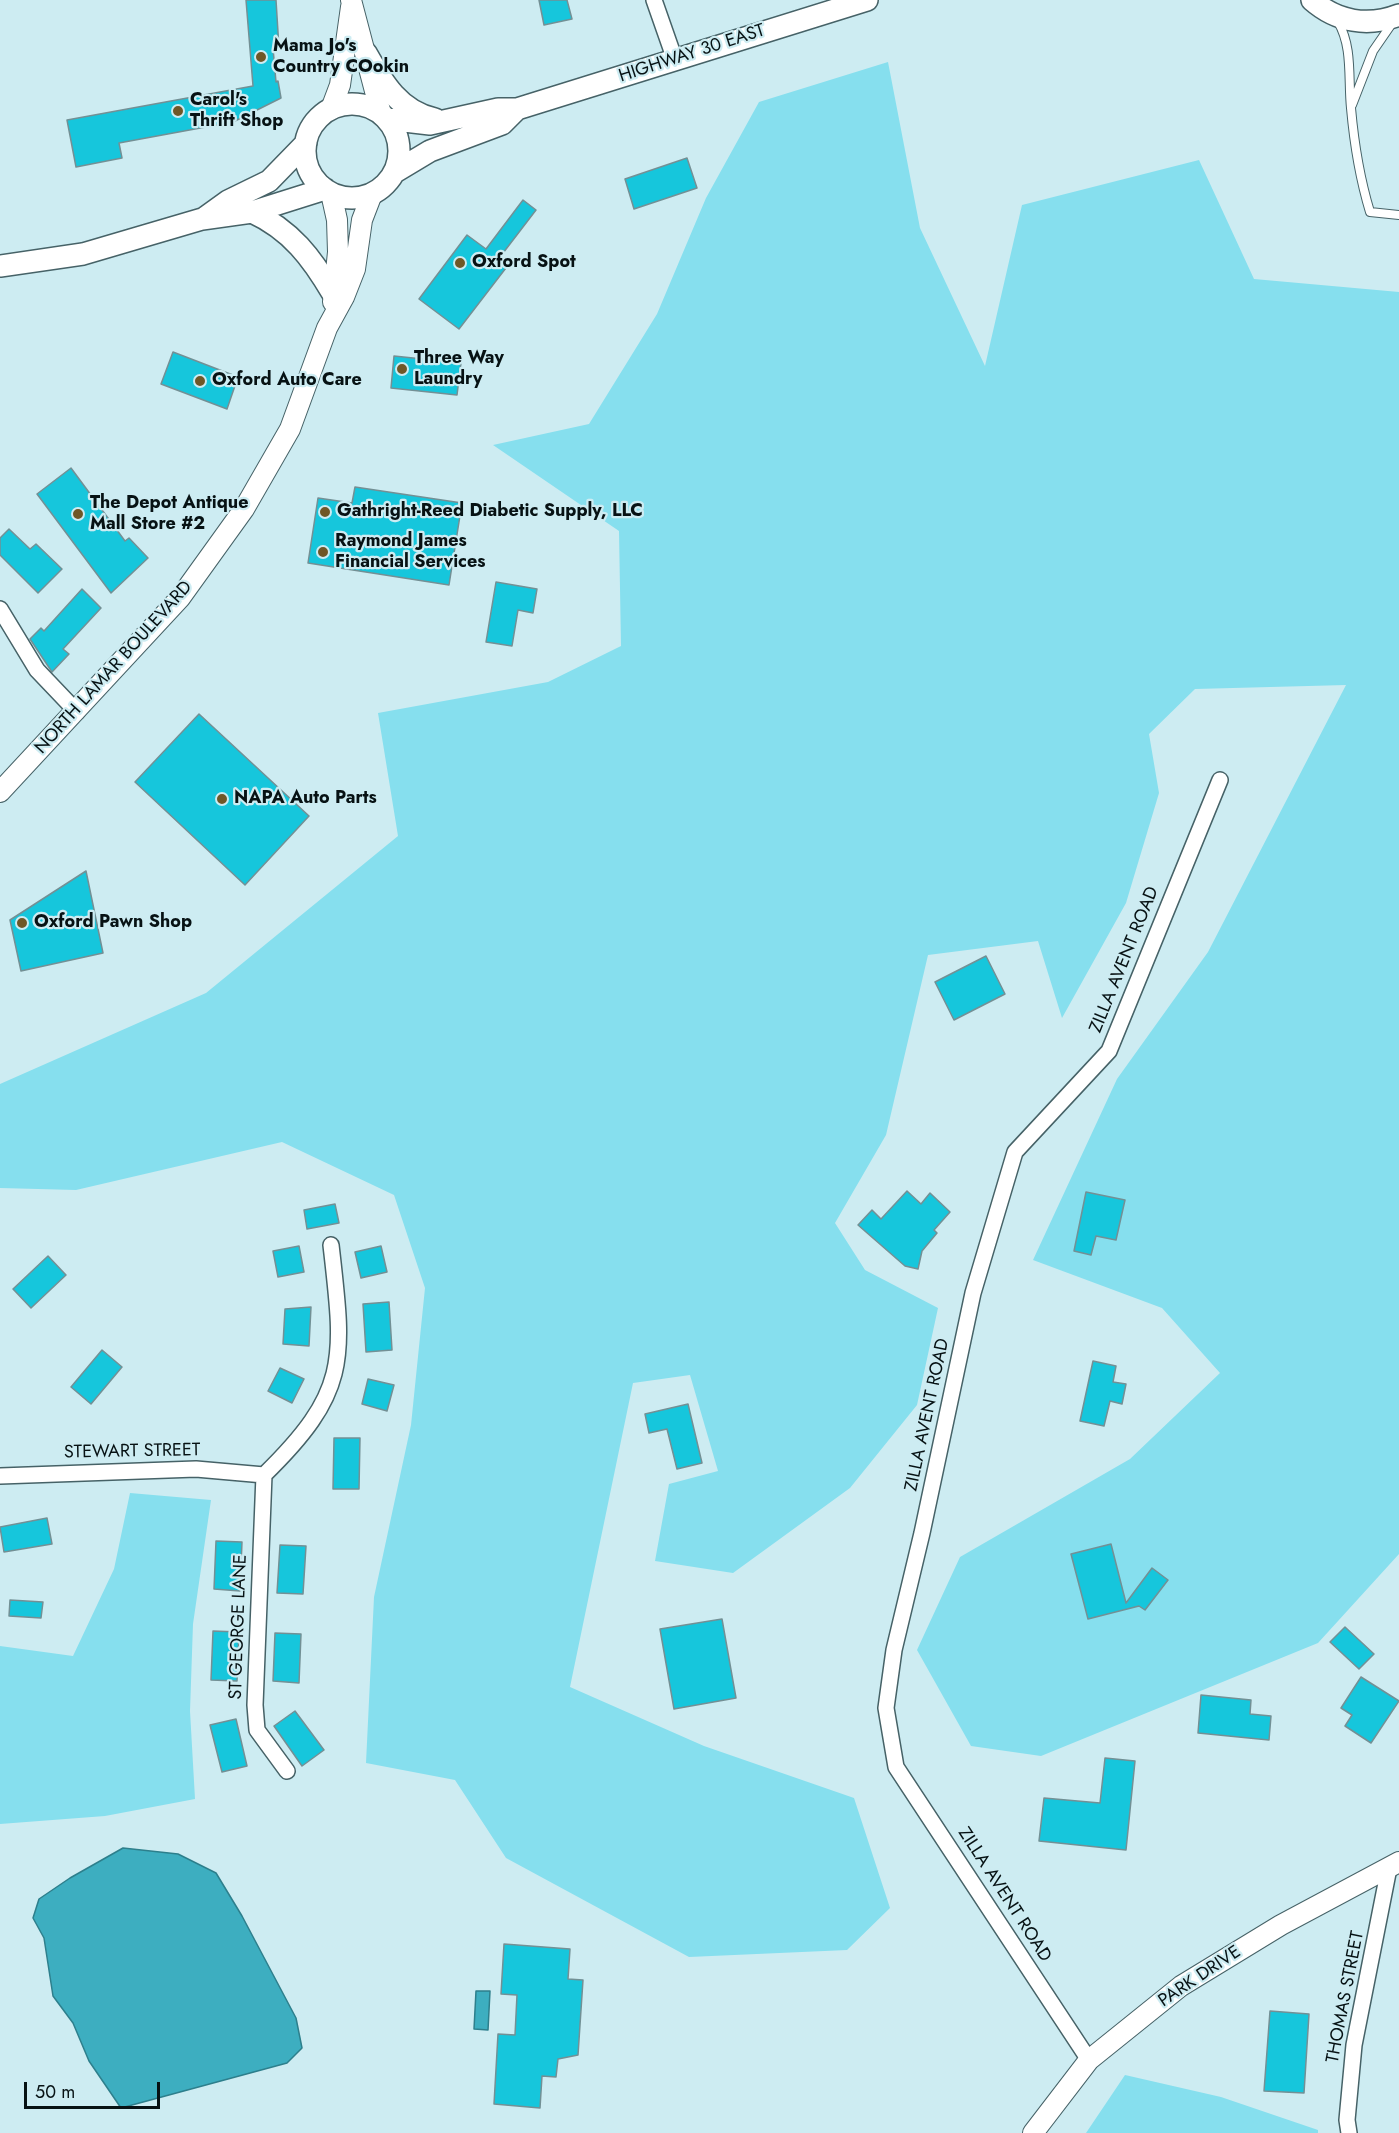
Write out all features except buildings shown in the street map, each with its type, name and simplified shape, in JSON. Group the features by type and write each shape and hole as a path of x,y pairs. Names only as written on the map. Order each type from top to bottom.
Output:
{"main road":[{"name":"HIGHWAY 30 EAST","path":"384,116 418,124 448,121 498,108 517,109 867,0"},
{"path":"1312,0 1334,15 1365,22 1398,16"},
{"path":"366,53 395,98 420,114 448,121"},
{"path":"202,219 228,201 269,181 306,143 315,123 331,109 341,106 362,105 384,116 399,144 395,171 382,188 372,194 352,198 328,191 317,183 307,164 306,143"},
{"name":"HIGHWAY 30 EAST","path":"395,171 430,151 502,124 517,109"},
{"path":"0,266 82,254 202,219 252,212 328,191"},
{"path":"252,212 278,227 305,250 333,304"}],"street":[{"path":"654,0 675,60"},
{"path":"351,2 384,116"},
{"path":"331,109 340,85 351,2"},
{"name":"NORTH LAMAR BOULEVARD","path":"0,792 77,712 180,598 244,510 290,429 333,304 338,252 337,220 328,191"},
{"name":"NORTH LAMAR BOULEVARD","path":"333,304 344,297 355,269 362,220 372,194"},
{"path":"0,609 37,670 77,712"},
{"name":"ZILLA AVENT ROAD","path":"1089,2060 896,1767 886,1707 894,1650 974,1293 1015,1152 1109,1051 1221,780"},
{"path":"264,1475 314,1422 327,1397 335,1374 340,1347 331,1245"},
{"name":"STEWART STREET","path":"0,1476 196,1469 264,1475"},
{"name":"ST GEORGE LANE","path":"264,1475 255,1705 257,1730 287,1771"},
{"name":"PARK DRIVE","path":"1033,2133 1089,2060 1181,1986 1281,1925 1394,1865"},
{"name":"THOMAS STREET","path":"1349,2133 1347,2120 1354,2045 1394,1865"}],"lane":[{"path":"1334,15 1344,31 1348,50 1351,110 1370,212 1399,215"},
{"path":"1351,110 1373,51 1398,16"}],"shaded area":[{"path":"888,62 920,228 985,366 1022,205 1199,160 1254,279 1399,292 1399,1554 1318,1643 1041,1756 971,1746 917,1650 960,1557 1130,1459 1220,1373 1162,1308 1033,1260 1117,1079 1208,952 1346,685 1195,689 1149,734 1159,793 1126,903 1062,1018 1038,941 928,955 886,1135 835,1223 865,1270 938,1308 917,1405 850,1488 733,1573 655,1561 669,1484 718,1471 690,1375 633,1383 570,1687 704,1746 854,1798 890,1908 847,1950 689,1957 506,1858 455,1780 366,1763 374,1597 411,1425 425,1288 394,1195 282,1142 76,1190 0,1188 0,1084 206,993 398,836 378,713 548,682 621,646 619,531 493,445 589,424 657,314 706,198 759,102"},
{"path":"130,1493 211,1500 193,1624 190,1711 195,1799 105,1816 0,1824 0,1646 73,1656 114,1569"},
{"path":"123,1848 178,1854 216,1873 242,1916 296,2018 302,2048 287,2063 121,2108 89,2061 73,2023 53,1996 44,1938 33,1918 39,1899 70,1878"},
{"path":"476,1991 490,1991 488,2030 474,2029"},
{"path":"1125,2075 1221,2097 1318,2130 1318,2133 1086,2133"}],"place":[{"name":"Mama Jo's Country COokin","path":"261,57"},
{"name":"Carol's Thrift Shop","path":"178,111"},
{"name":"Oxford Spot","path":"460,263"},
{"name":"Three Way Laundry","path":"402,369"},
{"name":"Oxford Auto Care","path":"200,381"},
{"name":"Gathright-Reed Diabetic Supply, LLC","path":"325,512"},
{"name":"The Depot Antique Mall Store #2","path":"78,514"},
{"name":"Raymond James Financial Services","path":"323,552"},
{"name":"NAPA Auto Parts","path":"222,799"},
{"name":"Oxford Pawn Shop","path":"22,923"}]}
